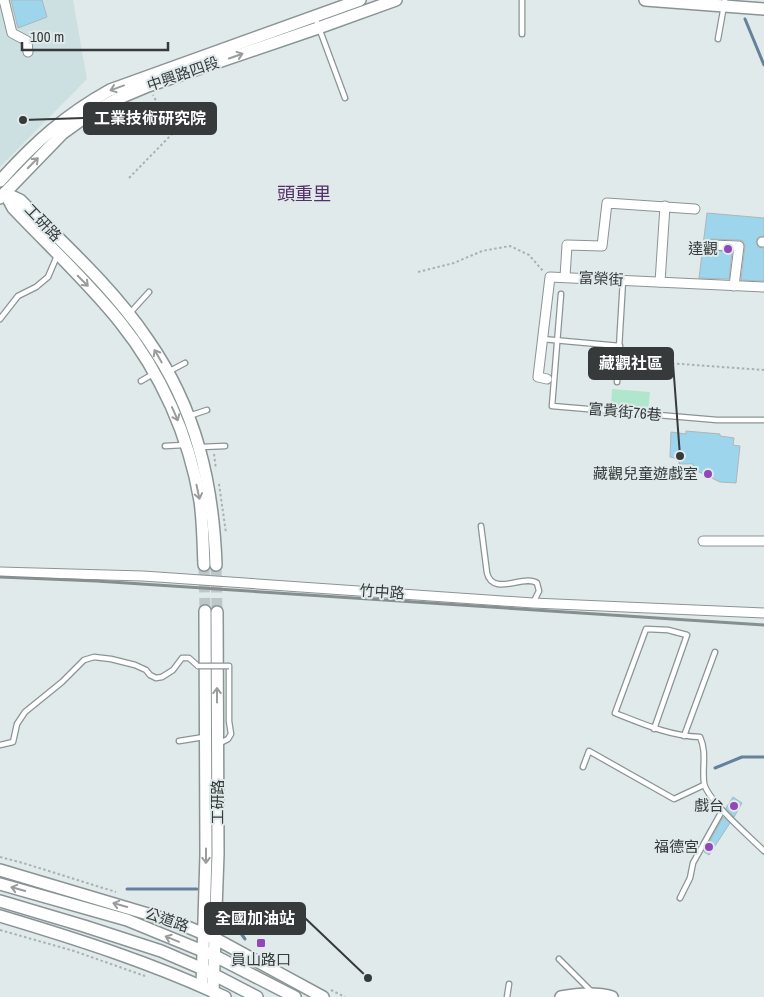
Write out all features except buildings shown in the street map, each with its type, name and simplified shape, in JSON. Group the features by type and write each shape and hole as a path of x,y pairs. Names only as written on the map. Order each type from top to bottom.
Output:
{"street":[{"path":"4,0 12,33 27,41 28,52"},
{"name":"中興路四段","path":"2,194 63,134 88,114 148,86 316,23 360,0"},
{"name":"中興路四段","path":"0,181 26,152 55,126 82,106 110,90 316,23 383,2 396,0"},
{"path":"644,0 725,3 764,9"},
{"name":"工研路","path":"2,194 57,255 90,287 120,322 138,346 154,373 177,420 186,445 200,502 204,565"},
{"name":"工研路","path":"2,194 20,200 97,278 149,340 189,416 200,448 211,500 216,565"},
{"path":"565,278 567,245 602,246 607,202 695,209"},
{"path":"660,282 666,206"},
{"path":"711,244 739,246 734,286"},
{"path":"550,277 538,378 550,380"},
{"name":"富榮街","path":"550,277 764,287"},
{"path":"703,540 764,541"},
{"name":"竹中路","path":"0,572 142,576 533,603 764,613"},
{"name":"工研路","path":"202,986 206,855 204,611"},
{"name":"工研路","path":"214,992 218,854 217,612"},
{"name":"公道路","path":"0,870 178,923 216,939 323,997"},
{"name":"公道路","path":"0,884 127,920 215,956 296,997"},
{"path":"0,901 161,951 256,997"},
{"path":"0,916 60,934 161,969 225,997"},
{"path":"60,934 65,920"},
{"path":"561,997 595,994 612,997"}],"lane":[{"path":"522,0 522,34"},
{"path":"718,39 725,3"},
{"path":"316,23 345,98"},
{"path":"0,319 18,296 36,288 48,277 57,255"},
{"path":"617,382 624,280"},
{"path":"129,314 149,292"},
{"name":"富貴街76巷","path":"561,294 557,340 550,380 552,406 717,420 764,420"},
{"path":"542,339 620,346"},
{"path":"167,372 185,363"},
{"path":"141,381 154,373"},
{"path":"189,416 207,410"},
{"path":"164,446 186,445"},
{"path":"200,448 225,446"},
{"path":"481,526 489,579 492,582 505,584 534,580 539,591 533,603"},
{"path":"654,729 687,635 668,630 646,629 615,713 654,729 684,736 700,737 704,746 704,785 722,811 764,850"},
{"path":"684,736 715,652"},
{"path":"0,745 13,742 17,724 25,712 62,682 84,660 94,657 119,661 146,670 156,678 162,677 173,670 182,658 189,658 198,666 229,666 229,720 231,734 228,739 217,744"},
{"path":"179,741 206,737"},
{"path":"583,767 588,751 674,799 704,785"},
{"path":"680,898 690,878 693,863 722,811"},
{"path":"559,959 595,994"},
{"path":"507,997 509,984"}],"path":[{"path":"129,178 174,133 148,86"},
{"path":"418,272 454,263 482,251 510,246 528,255 550,277"},
{"path":"667,363 764,370"},
{"path":"0,930 74,951 153,979"}],"shaded area":[{"path":"0,0 73,0 87,79 0,167"}],"green space":[{"path":"612,389 650,392 648,411 611,407"}],"waterway":[{"path":"745,19 764,65"},
{"path":"715,768 742,757 764,757"},
{"path":"127,889 197,889"},
{"path":"227,914 245,939"}],"tunnel":[{"path":"204,565 205,611"},
{"path":"216,565 217,612"}],"railway":[{"path":"0,577 96,581 764,625"}],"place":[{"name":"工業技術研究院","path":"23,120"},
{"name":"達觀","path":"728,249"},
{"name":"藏觀社區","path":"680,456"},
{"name":"藏觀兒童遊戲室","path":"708,474"},
{"name":"戲台","path":"734,806"},
{"name":"福德宮","path":"709,847"},
{"name":"員山路口","path":"261,943"},
{"name":"全國加油站","path":"368,978"}],"district":[{"name":"頭重里","path":"304,194"}]}
